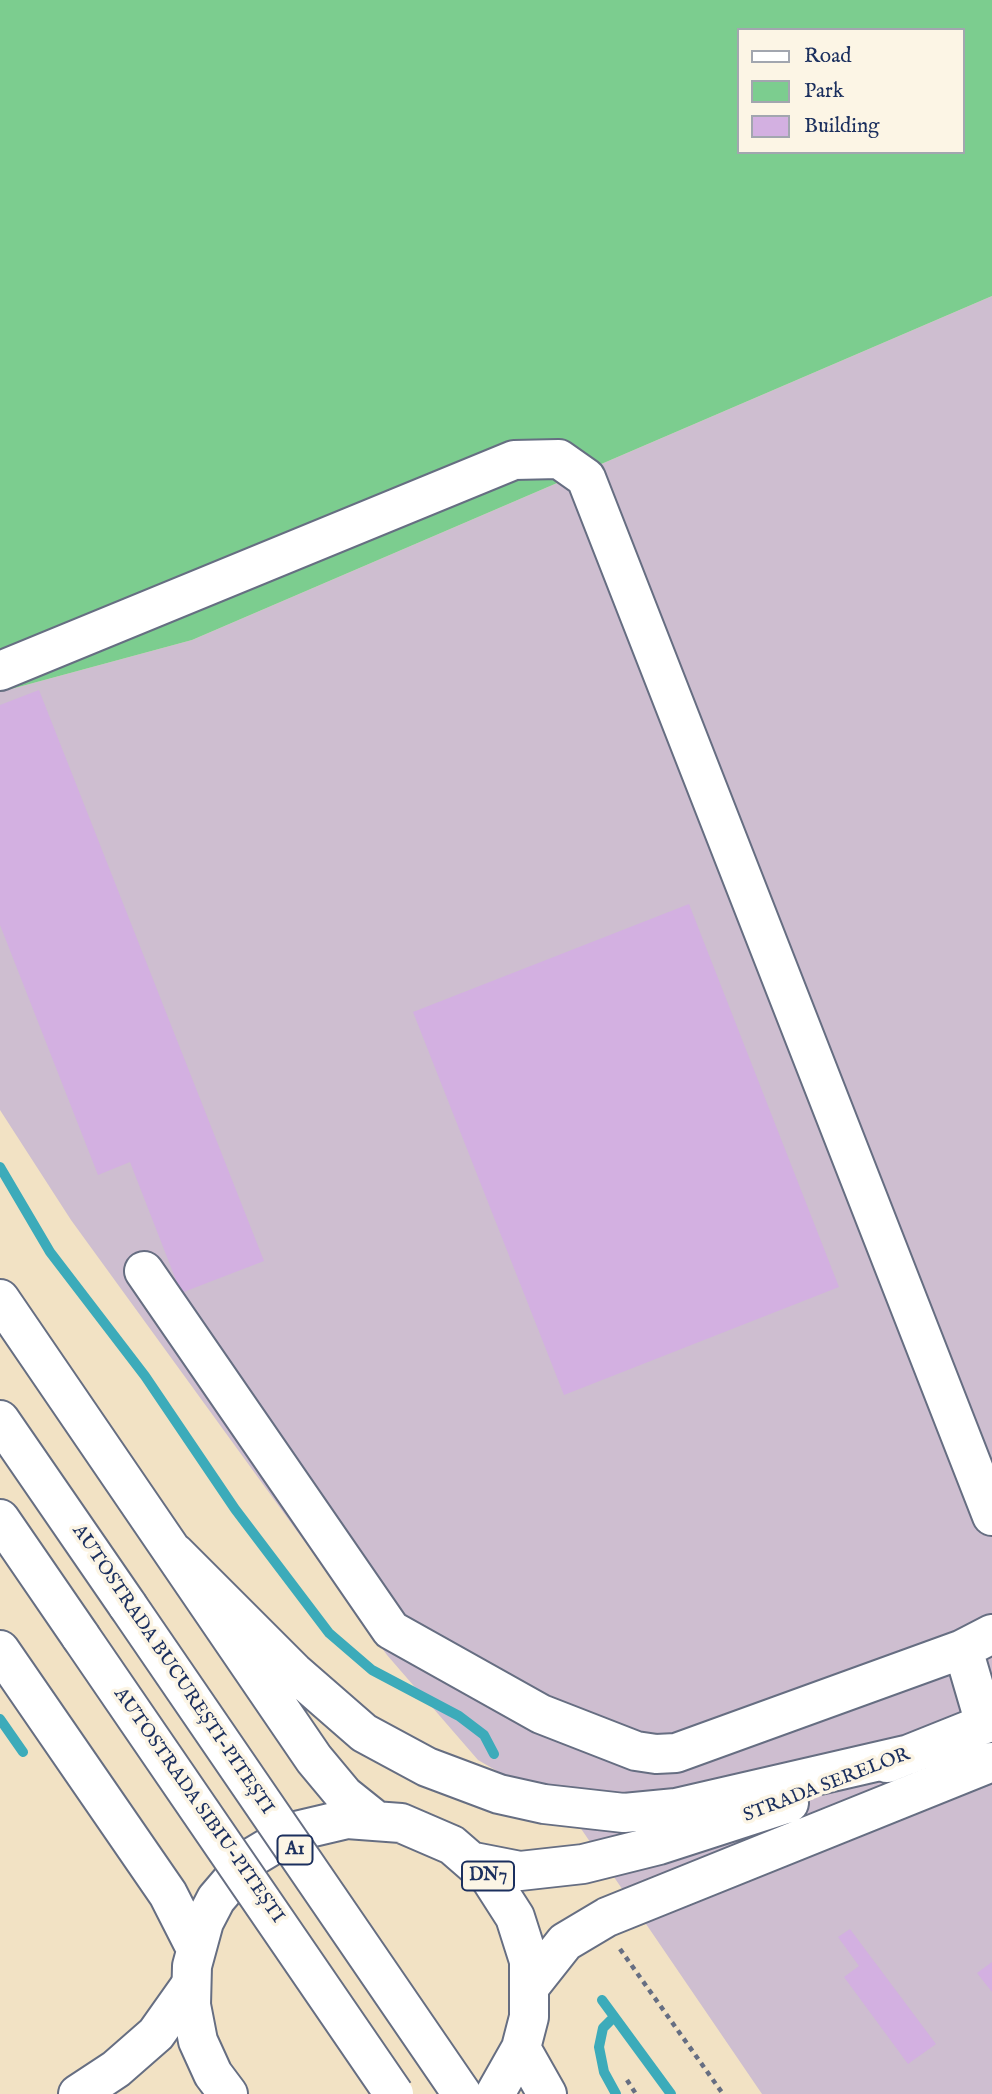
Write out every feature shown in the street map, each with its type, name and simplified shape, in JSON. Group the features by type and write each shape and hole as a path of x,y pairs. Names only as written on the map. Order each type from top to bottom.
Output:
{"main road":[{"path":"0,671 514,460 559,459 586,478 992,1516"},
{"path":"144,1271 391,1630 541,1714 636,1751 676,1753 977,1641 988,1723"},
{"path":"0,1298 314,1759 344,1795 374,1819"},
{"name":"AUTOSTRADA BUCUREȘTI-PITEȘTI","path":"0,1420 462,2094"},
{"name":"AUTOSTRADA SIBIU-PITEȘTI","path":"0,1519 394,2094"},
{"path":"175,1553 294,1672 364,1733 427,1767 499,1794 544,1804 637,1812 676,1808 910,1754"},
{"path":"0,1650 168,1895 195,1947"},
{"name":"STRADA SERELOR","path":"474,1861 520,1871 552,1869 660,1845 762,1814 988,1723"},
{"path":"531,1985 565,1942 607,1917 977,1768"},
{"name":"DN7","path":"228,2094 213,2074 198,2041 190,1986 195,1947 216,1899 251,1858 296,1831 321,1823 374,1819 427,1832 474,1861 504,1897 515,1917 529,1961 529,2017 520,2048 495,2094"},
{"name":"DN7","path":"78,2094 116,2069 156,2034 190,1986"},
{"path":"520,2048 548,2094"}],"path":[{"path":"607,1917 617,1945 632,1969 723,2094"},
{"path":"626,2080 636,2094"}],"shaded area":[{"path":"992,296 992,2094 762,2094 571,1814 478,1760 387,1655 71,1220 0,1110 0,692 192,640"}],"green space":[{"path":"0,0 992,0 992,296 192,640 0,692"}],"building":[{"path":"39,690 264,1261 181,1293 130,1162 98,1175 0,925 0,705"},
{"path":"689,904 839,1287 564,1395 413,1012"},
{"path":"850,1929 936,2044 908,2064 844,1977 859,1966 838,1937"},
{"path":"992,1962 992,1992 977,1973"}],"waterway":[{"path":"0,1167 50,1252 145,1376 235,1509 329,1633 372,1670 459,1716 484,1735 494,1754"},
{"path":"0,1719 23,1752"},
{"path":"602,2000 671,2094"},
{"path":"614,2017 603,2028 599,2047 604,2072 616,2094"}]}
